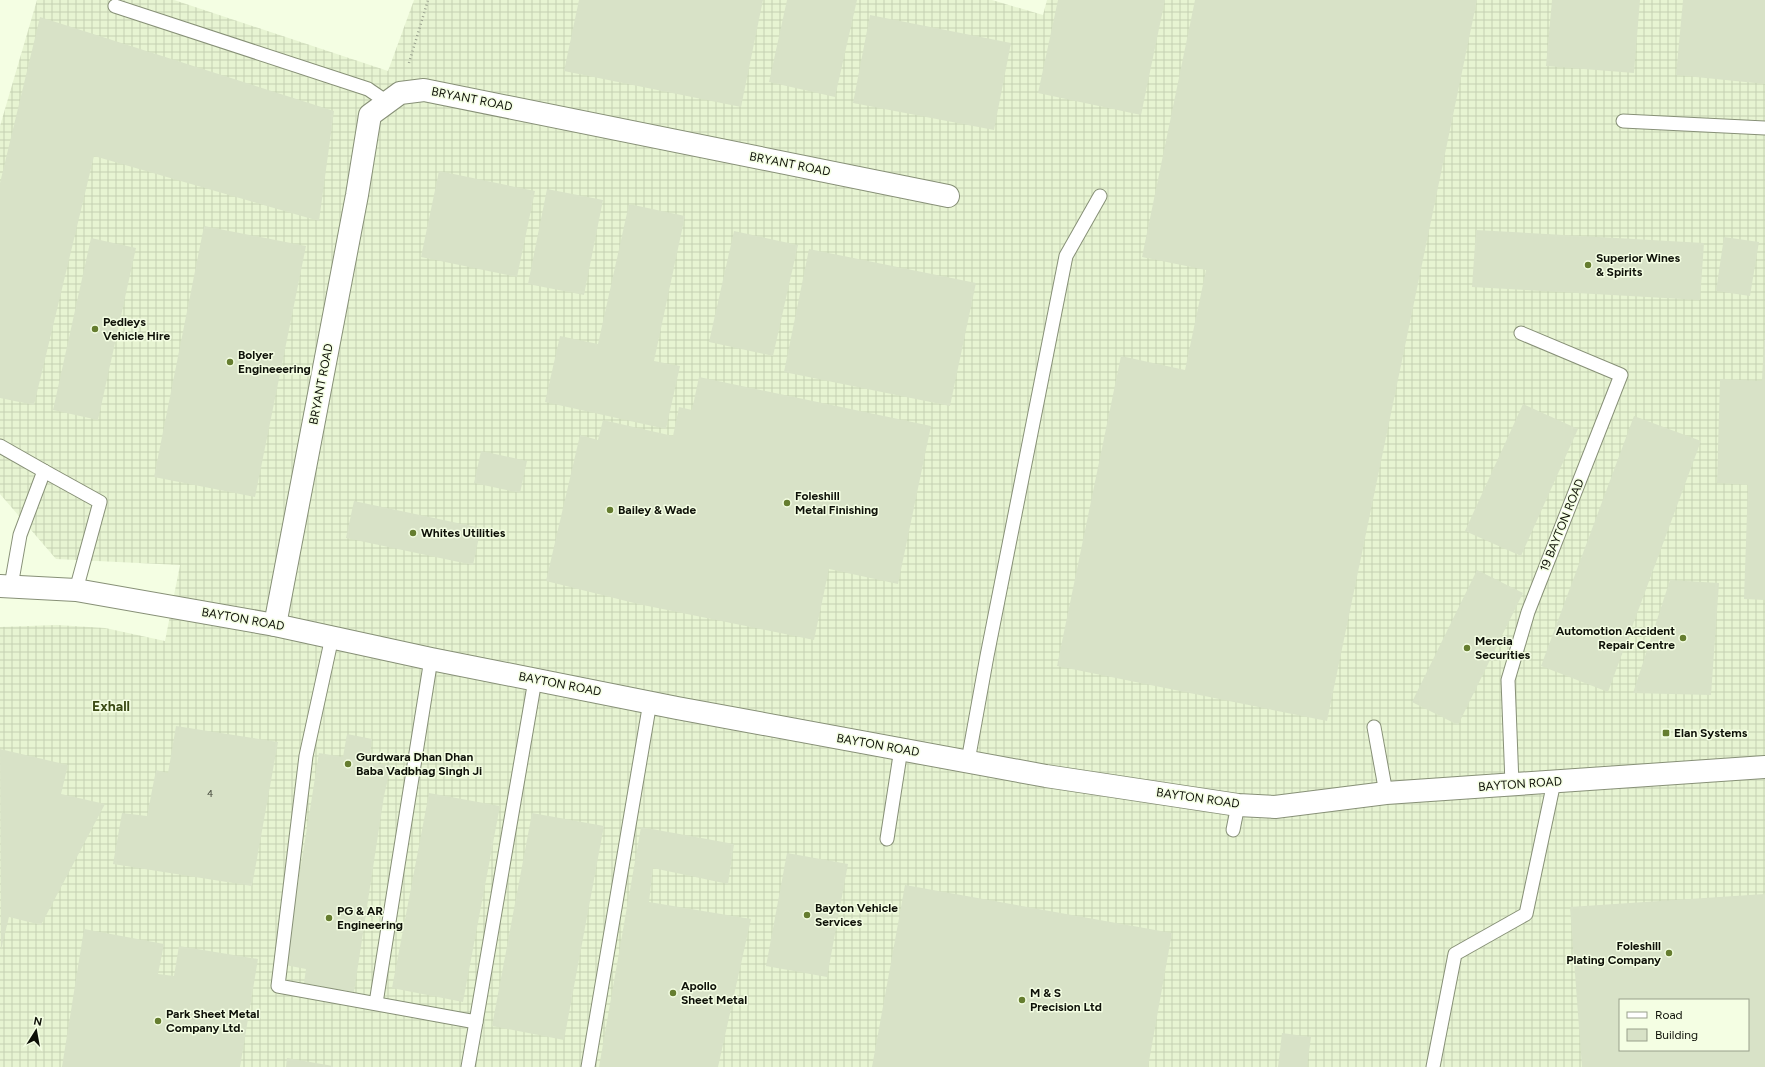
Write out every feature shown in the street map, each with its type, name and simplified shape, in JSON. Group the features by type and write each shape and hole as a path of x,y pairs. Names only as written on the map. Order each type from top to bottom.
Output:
{"street":[{"name":"BRYANT ROAD","path":"275,625 355,203 370,115 393,97 424,90 948,196"},
{"name":"BAYTON ROAD","path":"5,586 76,590 275,625 535,680 968,762 1046,776 1238,805 1275,807 1386,793 1765,767"}],"lane":[{"path":"115,6 393,97"},
{"path":"1623,121 1765,128"},
{"path":"968,762 987,656 1066,256 1100,196"},
{"name":"19 BAYTON ROAD","path":"1512,784 1508,680 1528,612 1621,376 1521,333"},
{"path":"0,446 100,502 76,590"},
{"path":"5,586 20,535 44,471"},
{"path":"332,637 306,756 278,986 476,1022"},
{"path":"376,1003 430,659"},
{"path":"468,1067 535,680"},
{"path":"588,1067 650,702"},
{"path":"1374,727 1386,793"},
{"path":"887,839 901,749"},
{"path":"1433,1067 1455,954 1526,914 1554,782"},
{"path":"1233,830 1238,805"}],"path":[{"path":"393,97 428,0"}],"shaded area":[{"path":"37,0 174,0 388,71 414,0 992,0 1043,15 1047,0 1765,0 1765,1067 0,1067 0,627 57,625 105,628 165,641 180,565 56,559 0,494 0,126"}],"building":[{"path":"579,0 763,0 741,107 564,71"},
{"path":"787,0 857,0 835,97 769,82"},
{"path":"1058,0 1165,0 1141,115 1038,93"},
{"path":"1195,0 1477,0 1327,721 1057,666 1121,356 1185,370 1206,270 1142,257"},
{"path":"1552,0 1640,0 1634,73 1546,66"},
{"path":"1683,0 1765,0 1765,84 1676,75"},
{"path":"870,15 1011,43 994,130 853,103"},
{"path":"40,17 334,111 319,221 94,156 34,405 0,398 0,183"},
{"path":"439,171 535,191 517,277 421,257"},
{"path":"547,189 603,200 584,295 528,284"},
{"path":"629,204 685,216 654,361 680,366 666,429 545,402 560,336 598,344"},
{"name":"Bolyer Engineeering","path":"204,226 306,246 255,497 154,477"},
{"name":"Superior Wines & Spirits","path":"1476,230 1704,243 1700,300 1472,287"},
{"path":"734,231 798,245 773,356 709,342"},
{"path":"1724,237 1759,242 1750,296 1716,291"},
{"name":"Pedleys Vehicle Hire","path":"91,238 136,248 98,420 53,410"},
{"path":"809,249 976,283 950,406 784,372"},
{"path":"1764,340 1765,600 1744,599 1748,485 1717,483 1720,379 1762,381"},
{"name":"Foleshill Metal Finishing","path":"699,377 931,426 898,584 829,569 814,640 638,604 546,581 580,435 598,440 603,420 673,436 679,407 692,410"},
{"path":"1523,404 1578,429 1521,556 1465,531"},
{"path":"1634,416 1701,441 1608,692 1541,666"},
{"path":"481,451 527,461 520,493 474,483"},
{"name":"Whites Utilities","path":"354,501 481,528 473,565 346,538"},
{"name":"Mercia Securities","path":"1477,570 1523,593 1458,725 1412,702"},
{"name":"Automotion Accident Repair Centre","path":"1670,580 1719,583 1711,695 1633,693"},
{"path":"176,726 278,742 252,886 113,864 122,813 147,816 156,770 168,773"},
{"name":"PG & AR Engineering","path":"347,734 372,739 369,762 391,766 384,796 354,992 304,983 306,969 285,965 319,753 343,757"},
{"path":"0,749 68,765 61,794 105,804 41,925 9,917 1,950"},
{"path":"429,793 500,806 463,1002 392,988"},
{"path":"532,813 604,826 564,1040 492,1026"},
{"name":"Apollo Sheet Metal","path":"641,827 734,844 728,884 653,868 649,902 751,919 718,1067 599,1067"},
{"name":"Bayton Vehicle Services","path":"787,853 848,864 827,977 766,966"},
{"name":"M & S Precision Ltd","path":"905,885 1172,933 1148,1067 872,1067"},
{"name":"Foleshill Plating Company","path":"1765,894 1765,1067 1582,1067 1570,907"},
{"name":"Park Sheet Metal Company Ltd.","path":"84,929 164,944 158,974 174,976 179,946 258,959 240,1067 62,1067"},
{"path":"1282,1033 1311,1037 1307,1067 1278,1067"},
{"path":"287,1058 333,1066 333,1067 286,1067"}],"place":[{"name":"Superior Wines & Spirits","path":"1588,265"},
{"name":"Pedleys Vehicle Hire","path":"95,329"},
{"name":"Bolyer Engineeering","path":"230,362"},
{"name":"Foleshill Metal Finishing","path":"787,503"},
{"name":"Bailey & Wade","path":"610,510"},
{"name":"Whites Utilities","path":"413,533"},
{"name":"Automotion Accident Repair Centre","path":"1683,638"},
{"name":"Mercia Securities","path":"1467,648"},
{"name":"Elan Systems","path":"1666,733"},
{"name":"Gurdwara Dhan Dhan Baba Vadbhag Singh Ji","path":"348,764"},
{"name":"Bayton Vehicle Services","path":"807,915"},
{"name":"PG & AR Engineering","path":"329,918"},
{"name":"Foleshill Plating Company","path":"1669,953"},
{"name":"Apollo Sheet Metal","path":"673,993"},
{"name":"M & S Precision Ltd","path":"1022,1000"},
{"name":"Park Sheet Metal Company Ltd.","path":"158,1021"}],"district":[{"name":"Exhall","path":"111,706"}]}
